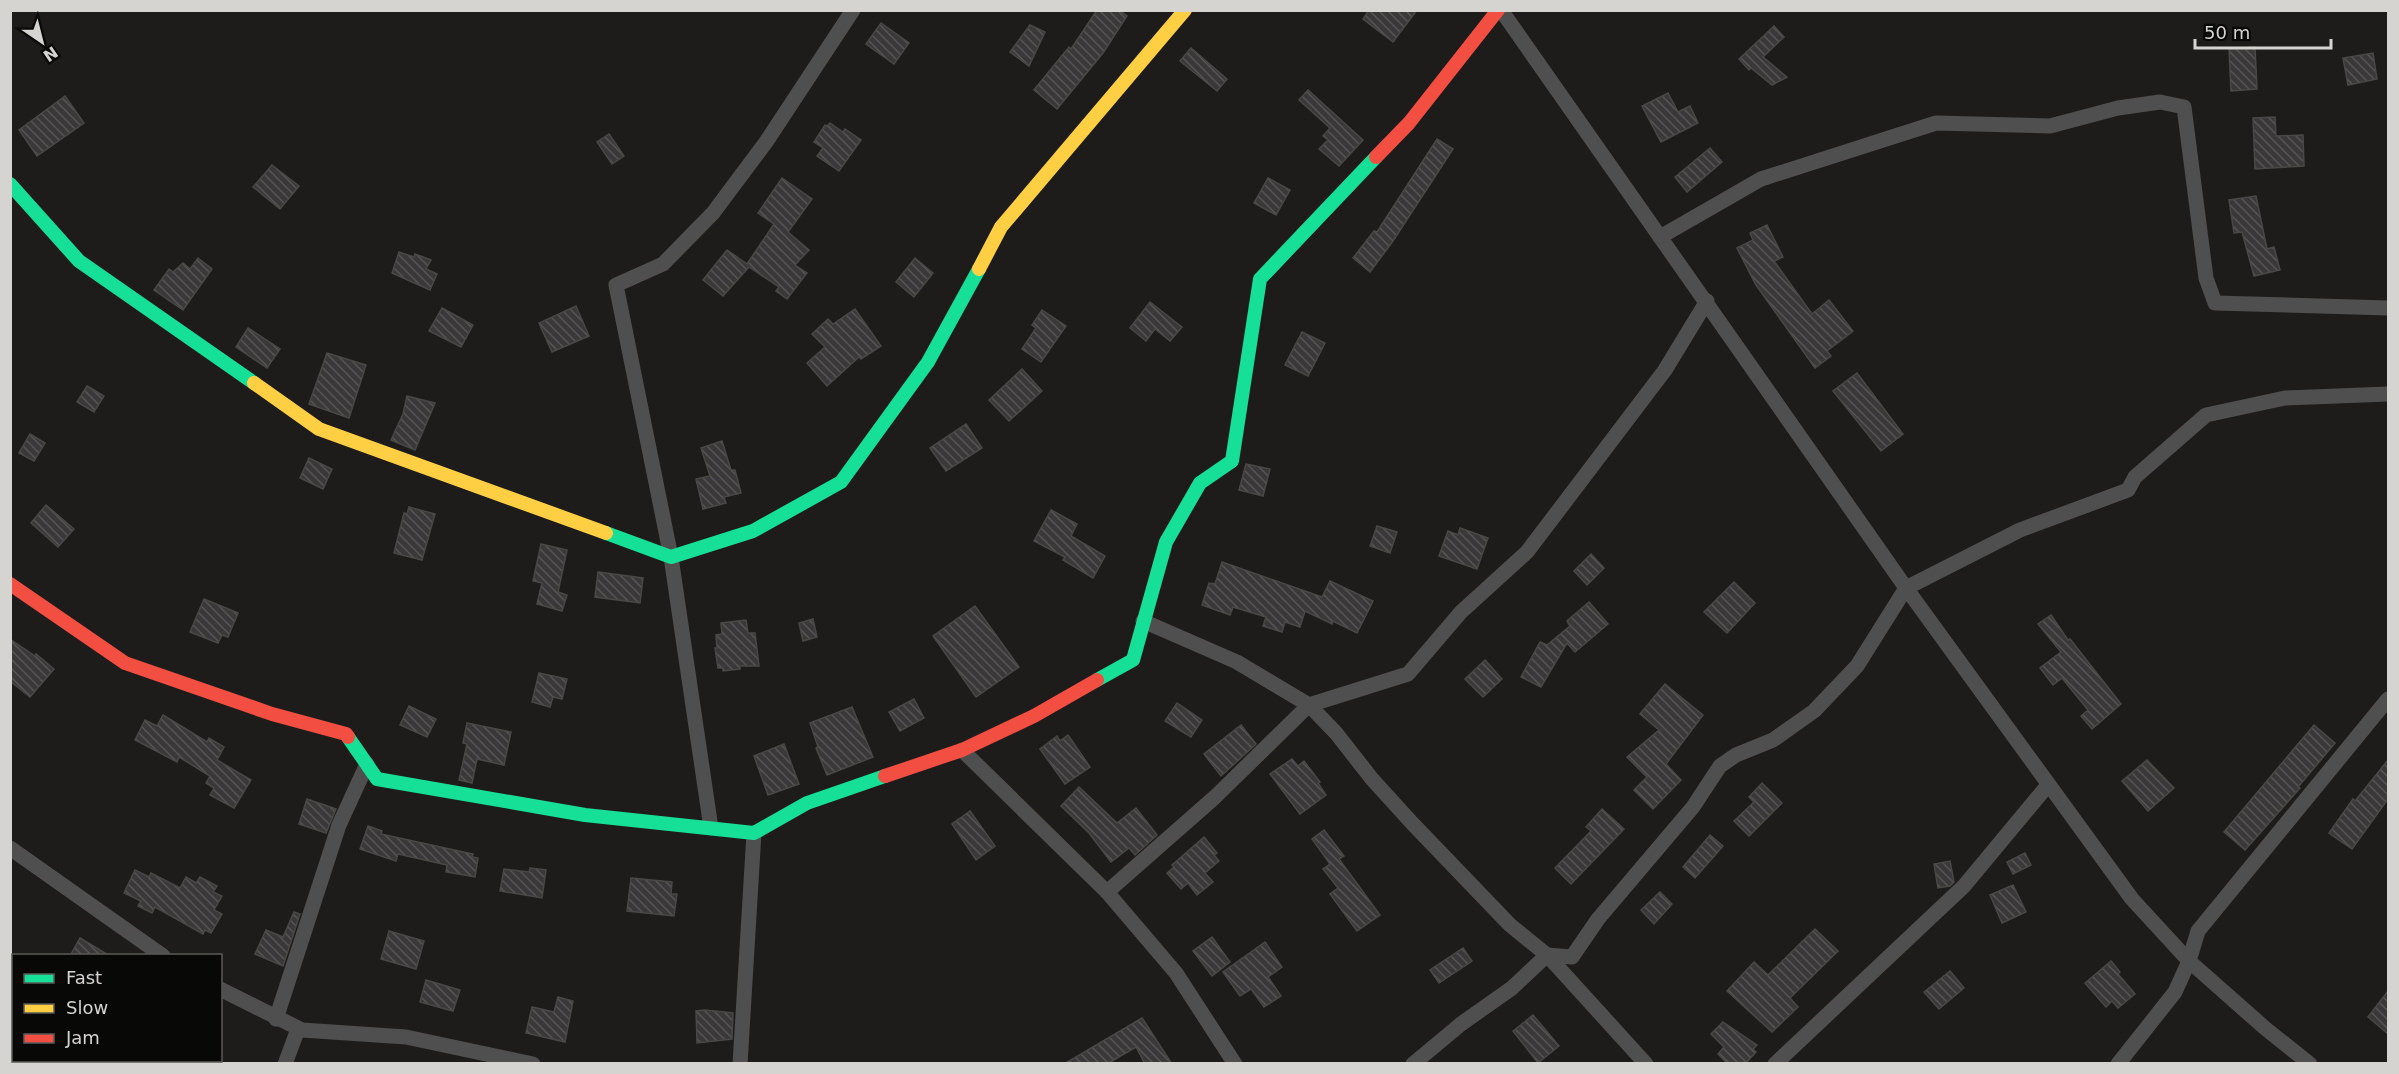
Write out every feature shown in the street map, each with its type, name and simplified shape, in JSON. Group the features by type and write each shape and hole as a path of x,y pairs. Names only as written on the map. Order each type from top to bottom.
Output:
{"street":[{"path":"711,828 671,557 616,285 663,264 713,213 766,142 853,10"},
{"path":"10,584 125,663 272,714 346,734 377,778 585,815 754,833 807,803 962,750 1034,716 1133,660 1166,542 1200,483 1232,461 1260,279 1409,123 1499,10 1707,301 1906,588 2132,899 2171,945 2266,1029 2310,1064"},
{"path":"10,184 79,261 319,429 671,557 753,531 841,482 928,362 1001,227 1176,14"},
{"path":"1660,237 1761,178 1936,123 2050,126 2118,108 2160,102 2184,107 2206,278 2215,303 2388,308"},
{"path":"1107,892 1215,797 1309,705 1408,674 1461,612 1527,552 1665,370 1707,301"},
{"path":"1413,1064 1461,1024 1512,988 1547,955 1572,957 1598,919 1694,807 1720,766 1736,755 1773,740 1814,711 1857,666 1906,588 2020,530 2128,490 2135,477 2206,415 2286,398 2388,394"},
{"path":"1143,621 1237,662 1309,705 1420,831 1510,925 1547,955 1646,1064"},
{"path":"2118,1064 2175,992 2189,961 2198,931 2388,699"},
{"path":"962,750 1107,892 1176,974 1235,1064"},
{"path":"276,1019 339,825 367,764"},
{"path":"1775,1064 1964,886 2048,784"},
{"path":"740,1064 754,833"},
{"path":"10,848 160,954"},
{"path":"222,990 298,1029 406,1037 533,1064"},
{"path":"285,1064 298,1029"}],"building":[{"path":"1097,10 1119,10 1127,16 1103,53 1057,109 1034,90 1069,47 1071,49"},
{"path":"1369,10 1417,10 1393,42 1363,19"},
{"path":"881,23 909,43 894,64 866,44"},
{"path":"1030,25 1045,32 1029,66 1010,52"},
{"path":"1774,26 1784,37 1763,57 1787,77 1772,85 1751,68 1749,70 1739,59"},
{"path":"2255,47 2257,89 2231,91 2229,49"},
{"path":"1191,48 1227,79 1217,91 1180,61"},
{"path":"2373,53 2377,79 2348,85 2343,58"},
{"path":"1308,90 1363,140 1339,166 1319,149 1328,140 1323,136 1330,128 1299,100"},
{"path":"1668,93 1678,112 1690,106 1698,123 1661,142 1642,106"},
{"path":"65,96 84,123 37,156 19,130"},
{"path":"2275,117 2276,136 2303,135 2304,166 2255,169 2253,118"},
{"path":"830,123 843,132 845,129 861,140 839,171 817,156 823,148 814,142 825,125"},
{"path":"609,134 624,156 612,164 597,142"},
{"path":"1437,139 1453,149 1370,272 1353,258 1374,231 1377,232"},
{"path":"1710,148 1722,162 1687,192 1675,177"},
{"path":"272,165 299,186 280,209 253,187"},
{"path":"782,178 812,199 788,232 809,250 795,265 807,273 787,299 776,291 779,287 749,267 723,296 703,280 727,250 747,264 774,224 758,213"},
{"path":"1268,178 1290,190 1276,215 1254,203"},
{"path":"2256,196 2267,249 2274,247 2280,270 2254,276 2242,232 2234,233 2229,200"},
{"path":"1767,225 1783,257 1774,261 1812,314 1829,300 1853,331 1827,351 1831,356 1815,368 1756,285 1737,248 1753,240 1750,233"},
{"path":"399,252 414,257 415,254 431,260 426,269 437,274 430,290 392,273"},
{"path":"198,258 212,269 183,310 154,290 169,269 173,272 183,263 190,269"},
{"path":"915,258 933,273 914,297 896,282"},
{"path":"1150,302 1182,327 1170,341 1155,329 1146,341 1130,328"},
{"path":"576,306 589,336 552,352 539,323"},
{"path":"442,308 473,325 461,347 429,331"},
{"path":"855,309 881,346 861,359 859,357 827,386 807,363 825,347 812,334 828,319 833,324"},
{"path":"1042,310 1066,326 1041,362 1022,349 1036,328 1032,325"},
{"path":"248,328 280,349 267,368 236,347"},
{"path":"1302,332 1325,343 1308,376 1285,365"},
{"path":"327,353 366,365 349,418 309,404"},
{"path":"1022,369 1042,391 1009,421 989,400"},
{"path":"1857,373 1903,434 1881,451 1833,391"},
{"path":"87,386 104,396 94,412 77,402"},
{"path":"407,396 435,403 415,450 391,440 403,414"},
{"path":"966,424 982,448 946,471 930,448"},
{"path":"30,434 45,443 34,461 19,453"},
{"path":"722,441 731,470 735,470 741,493 724,497 726,503 703,509 696,479 710,476 701,448"},
{"path":"309,458 332,469 323,489 300,478"},
{"path":"1246,464 1270,469 1263,496 1239,490"},
{"path":"46,505 74,529 58,547 31,523"},
{"path":"409,507 435,514 422,560 394,553 404,513 407,514"},
{"path":"1051,510 1077,524 1071,536 1105,556 1093,578 1063,560 1065,557 1034,541"},
{"path":"1377,526 1397,532 1390,553 1370,546"},
{"path":"1460,528 1488,538 1477,569 1439,556 1448,531 1458,535"},
{"path":"541,544 567,550 558,592 567,595 562,611 537,604 542,583 533,581"},
{"path":"1591,554 1604,568 1587,585 1574,571"},
{"path":"1222,562 1322,597 1330,581 1373,601 1357,633 1305,611 1300,627 1285,622 1282,632 1263,626 1266,617 1233,607 1230,615 1202,605 1209,583 1215,584"},
{"path":"598,572 643,578 640,603 595,597"},
{"path":"1734,582 1755,603 1727,633 1704,612"},
{"path":"204,599 238,613 228,637 222,635 218,643 190,632"},
{"path":"1589,602 1608,624 1575,652 1567,643 1541,687 1521,677 1540,642 1547,645 1570,626 1567,621"},
{"path":"975,606 1019,667 976,697 933,636"},
{"path":"2051,615 2068,640 2070,639 2121,704 2092,729 2081,716 2088,710 2062,678 2053,685 2040,668 2061,652 2038,624"},
{"path":"813,619 817,637 803,641 799,623"},
{"path":"746,620 748,633 755,633 759,666 740,666 740,669 723,671 723,668 718,668 715,648 717,648 716,635 722,634 721,623"},
{"path":"10,639 35,656 36,654 54,669 30,697 10,681"},
{"path":"1485,660 1502,679 1483,697 1465,679"},
{"path":"539,673 567,679 562,699 553,697 550,707 532,702"},
{"path":"1665,684 1703,715 1666,764 1681,780 1653,809 1634,790 1647,777 1627,757 1659,730 1640,714"},
{"path":"914,699 924,718 900,731 889,712"},
{"path":"1177,703 1202,720 1191,737 1165,721"},
{"path":"409,706 436,719 427,737 400,725"},
{"path":"852,707 873,757 827,775 816,748 818,747 810,723"},
{"path":"163,715 207,742 209,738 224,747 217,760 251,780 234,808 210,795 214,788 206,783 210,776 179,757 177,762 135,740 145,720 157,726"},
{"path":"467,723 511,732 504,765 477,759 472,783 459,780 467,744 463,743"},
{"path":"1241,725 1256,744 1221,776 1204,754"},
{"path":"2314,725 2335,743 2298,787 2300,788 2245,850 2224,832"},
{"path":"1068,735 1090,767 1065,784 1040,749 1057,736 1060,741"},
{"path":"784,744 799,784 768,795 754,756"},
{"path":"1292,759 1298,766 1304,761 1320,782 1318,783 1326,795 1300,814 1270,774"},
{"path":"2147,760 2174,788 2148,811 2122,781"},
{"path":"2388,760 2388,799 2352,849 2329,833 2353,799 2355,801"},
{"path":"1762,783 1782,803 1749,836 1734,821 1754,802 1749,797"},
{"path":"1079,787 1117,823 1136,808 1157,835 1135,855 1129,848 1111,862 1089,833 1061,806"},
{"path":"307,799 336,809 326,833 299,824"},
{"path":"1602,809 1624,829 1571,884 1555,868 1591,831 1586,827"},
{"path":"970,811 995,846 976,860 952,824"},
{"path":"368,826 382,831 381,834 473,854 472,857 478,858 475,877 446,872 447,865 398,854 396,861 360,849"},
{"path":"1324,830 1344,856 1339,859 1380,915 1357,931 1330,894 1338,888 1323,869 1330,864 1312,839"},
{"path":"1710,835 1723,846 1695,878 1683,867"},
{"path":"1204,837 1217,853 1214,855 1219,861 1205,873 1213,882 1197,895 1188,883 1181,889 1167,873 1174,867 1172,865"},
{"path":"2025,853 2031,865 2013,874 2007,862"},
{"path":"1950,861 1954,882 1950,886 1938,888 1934,864"},
{"path":"530,868 546,870 542,898 500,891 504,869 529,872"},
{"path":"135,870 149,877 151,873 180,888 186,877 196,883 200,877 217,886 213,892 222,896 214,910 222,914 211,933 205,930 203,934 155,907 152,913 138,906 141,901 124,893"},
{"path":"631,878 672,882 671,894 677,894 674,916 627,911"},
{"path":"2013,885 2026,912 2002,923 1990,895"},
{"path":"1660,892 1672,904 1654,924 1641,910"},
{"path":"294,912 300,914 283,966 255,954 266,930 283,937"},
{"path":"1815,929 1838,951 1790,998 1798,1007 1772,1032 1727,991 1754,962 1768,975"},
{"path":"389,931 424,941 416,969 381,959"},
{"path":"1212,937 1230,962 1212,976 1193,951"},
{"path":"80,938 107,954 71,954"},
{"path":"1265,942 1282,967 1268,977 1281,996 1264,1007 1251,989 1240,996 1223,972"},
{"path":"1463,948 1472,961 1439,983 1430,970"},
{"path":"2111,961 2120,972 2118,974 2135,994 2118,1008 2112,1001 2106,1007 2085,983"},
{"path":"1950,971 1964,988 1939,1009 1924,992"},
{"path":"426,980 460,990 453,1011 420,1002"},
{"path":"2388,991 2388,1034 2368,1017"},
{"path":"558,997 573,1001 565,1042 526,1033 532,1007 554,1012"},
{"path":"696,1011 733,1013 732,1039 697,1043"},
{"path":"1533,1015 1559,1046 1538,1063 1513,1031"},
{"path":"1142,1018 1172,1064 1145,1064 1136,1047 1107,1064 1064,1064"},
{"path":"1723,1022 1757,1045 1753,1049 1756,1052 1745,1064 1728,1064 1718,1054 1724,1047 1711,1034"}],"traffic: fast":[{"path":"1097,680 1133,660 1166,542 1200,483 1232,461 1260,279 1376,157"},
{"path":"10,184 79,261 254,383"},
{"path":"606,533 671,557 753,531 841,482 928,362 979,269"},
{"path":"348,737 377,779 585,815 754,833 807,803 885,776"}],"traffic: slow":[{"path":"979,269 1001,227 1185,10"},
{"path":"254,383 319,429 606,533"}],"traffic: jam":[{"path":"1376,157 1409,123 1498,10"},
{"path":"10,584 125,663 272,714 346,734 348,737"},
{"path":"885,776 962,750 1034,716 1097,680"}]}
